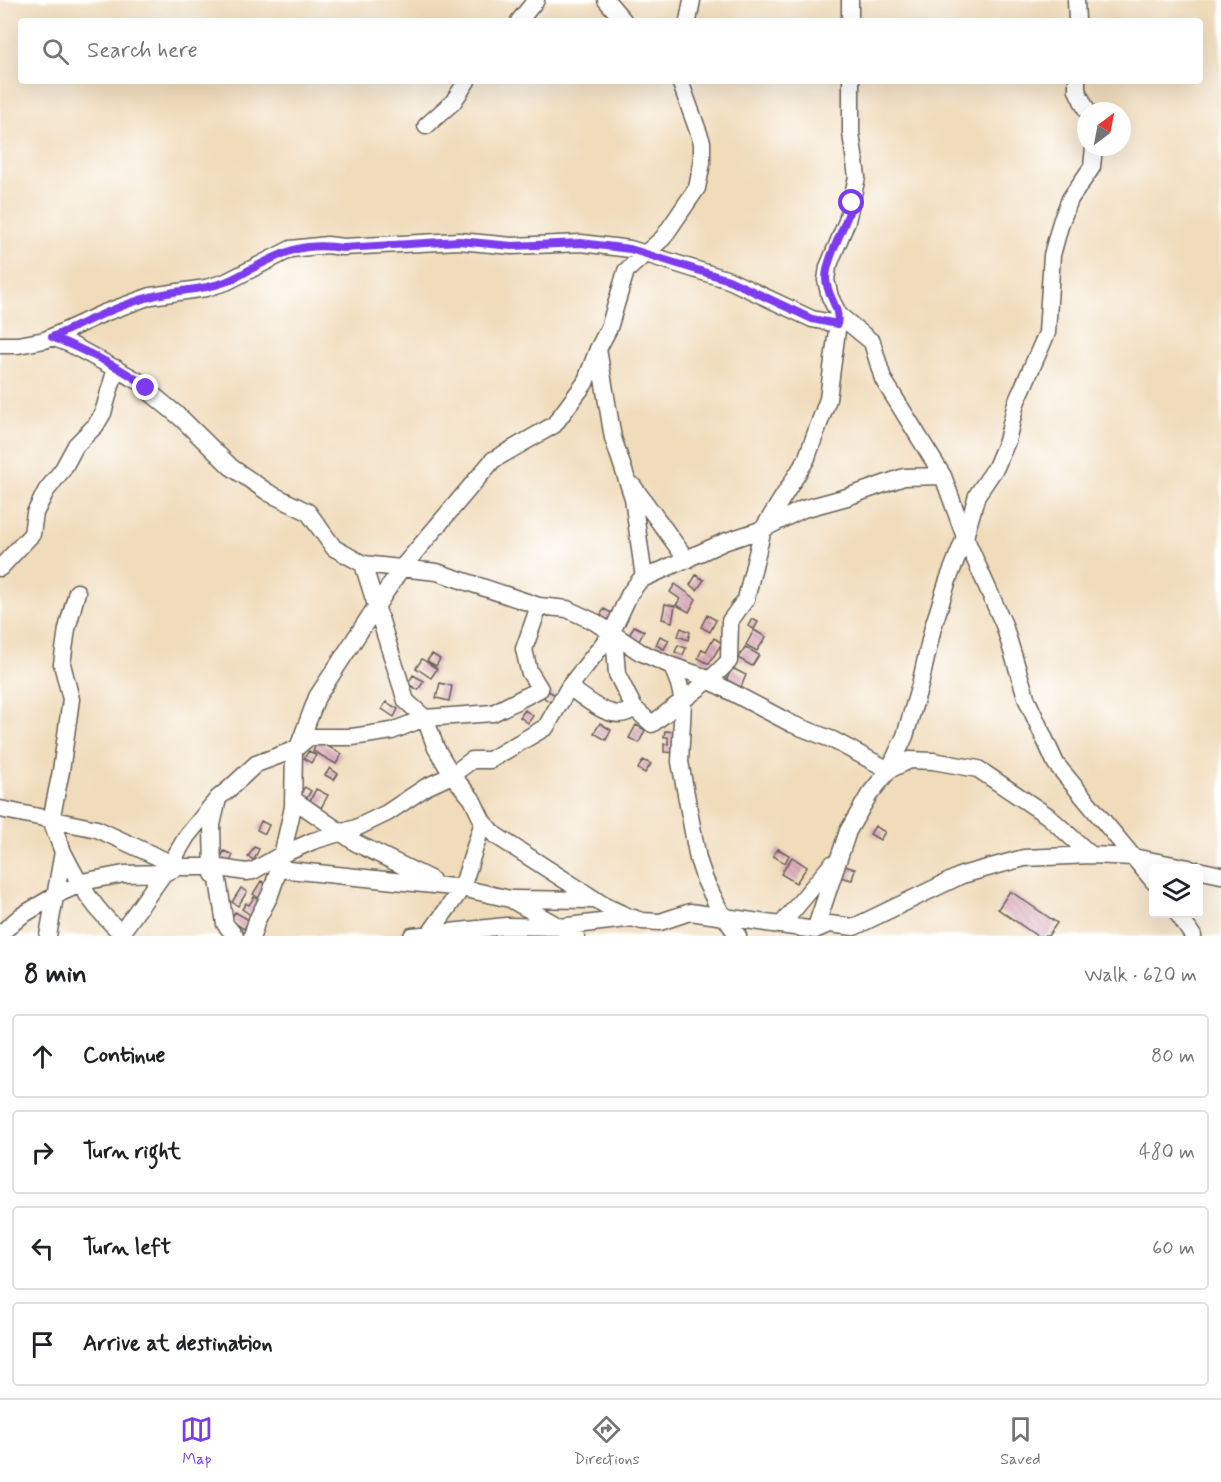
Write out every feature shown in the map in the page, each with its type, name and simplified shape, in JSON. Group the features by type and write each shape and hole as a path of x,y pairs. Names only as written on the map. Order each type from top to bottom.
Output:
{"street":[{"path":"521,18 536,0"},
{"path":"606,0 621,18"},
{"path":"689,18 692,0"},
{"path":"850,0 850,18"},
{"path":"1076,0 1077,18"},
{"path":"426,126 453,102 465,84"},
{"path":"252,936 256,920 270,895 280,862 291,816 296,748 317,698 402,568 493,460 554,425 585,383 609,327 626,271 663,238 697,188 702,163 702,142 681,84"},
{"path":"610,634 615,648 617,674 634,708 652,724 709,681 729,661 730,621 746,599 764,529 806,460 828,399 838,320 826,280 828,267 847,220 856,177 851,133 851,84"},
{"path":"1077,84 1077,90 1083,102"},
{"path":"815,930 827,890 843,852 848,831 888,770 905,736 936,618 965,537 977,495 996,467 1007,441 1016,403 1047,333 1052,255 1070,199 1092,167 1093,156"},
{"path":"0,345 18,345 52,337 104,313 151,296 206,288 226,282 291,249 327,245 343,248 459,241 512,246 581,243 630,249 729,280 812,319 838,320 872,342 883,379 943,476 965,537 1004,625 1027,700 1056,764 1149,876"},
{"path":"52,337 70,344 142,383 231,467 270,493 308,512 334,548 363,564 437,572 539,606 567,609 595,622 640,652 709,681 792,724 832,740 888,770"},
{"path":"598,349 613,438 633,498 644,578"},
{"path":"0,568 32,534 35,513 46,491 63,469 76,445 96,425 116,369"},
{"path":"625,475 687,560"},
{"path":"0,934 21,916 56,895 87,881 171,867 214,867 253,871 280,862 313,841 342,834 387,813 426,787 452,775 472,760 490,760 546,727 569,687 610,634 637,581 724,542 764,529 803,509 847,497 904,477 943,476"},
{"path":"363,564 406,701 425,718 436,748 452,775 472,799 483,822 495,835 596,900 634,918"},
{"path":"77,592 67,630 62,664 71,699 61,771 51,820 79,885 96,909 121,935 171,867 187,836 218,798 256,764 296,748 309,737 352,737 392,731 425,718 493,713 540,689 529,671 524,649 539,606"},
{"path":"672,666 683,700 680,762 698,857 705,880 738,936"},
{"path":"569,687 612,714 619,715 634,708"},
{"path":"888,770 910,760 933,761 978,769 1048,816 1091,855"},
{"path":"218,798 212,825 213,874 218,880 228,932"},
{"path":"293,799 356,843 443,886"},
{"path":"0,809 97,829 171,867"},
{"path":"423,936 462,888 483,822"},
{"path":"48,936 63,852"},
{"path":"781,925 843,852"},
{"path":"423,936 506,926 560,927 634,918 660,922 690,912 815,930 829,924 854,927 962,875 1024,858 1091,855 1133,857 1169,864"},
{"path":"280,862 462,888 510,899 596,900"},
{"path":"1203,871 1221,875"},
{"path":"510,899 576,936"},
{"path":"1181,918 1193,936"}],"building":[{"path":"696,575 704,580 697,590 690,585"},
{"path":"675,584 696,599 689,612 676,605 680,599 670,592"},
{"path":"665,604 675,606 672,622 662,619"},
{"path":"604,609 615,615 609,624 599,618"},
{"path":"707,615 716,620 710,632 701,627"},
{"path":"752,619 758,622 754,629 748,626"},
{"path":"634,626 644,631 639,641 629,636"},
{"path":"681,628 690,632 688,640 678,636"},
{"path":"754,630 766,637 757,651 746,645"},
{"path":"660,636 669,640 664,649 656,645"},
{"path":"714,638 722,643 709,664 698,658 702,649 706,651"},
{"path":"678,645 686,648 683,655 675,652"},
{"path":"745,647 759,655 752,666 738,658"},
{"path":"432,654 440,659 436,666 427,661"},
{"path":"422,659 437,669 431,678 416,668"},
{"path":"732,668 746,675 741,687 726,681"},
{"path":"413,675 424,681 418,690 408,684"},
{"path":"440,683 452,686 449,701 436,698"},
{"path":"547,690 557,696 552,703 543,697"},
{"path":"386,702 398,709 394,717 382,709"},
{"path":"525,710 533,716 528,723 520,717"},
{"path":"600,723 611,730 606,740 594,733"},
{"path":"636,725 645,730 639,743 629,738"},
{"path":"665,731 678,732 678,753 664,752 664,744 668,744 668,737 664,737"},
{"path":"318,741 342,754 336,764 313,751"},
{"path":"309,751 316,755 311,763 304,758"},
{"path":"643,760 651,764 645,773 638,769"},
{"path":"330,768 338,774 334,780 325,775"},
{"path":"305,787 311,791 306,799 299,795"},
{"path":"316,789 328,795 321,808 310,801"},
{"path":"261,821 269,825 265,834 257,830"},
{"path":"875,826 885,832 880,840 870,834"},
{"path":"254,847 259,849 254,860 248,857"},
{"path":"778,849 789,855 785,863 773,856"},
{"path":"224,851 233,855 230,862 221,858"},
{"path":"792,857 807,867 796,883 781,874"},
{"path":"839,864 855,869 852,880 836,876"},
{"path":"261,881 269,886 260,899 253,894"},
{"path":"241,888 247,892 238,906 232,902"},
{"path":"1010,891 1057,923 1048,936 1037,936 998,909"},
{"path":"254,897 261,902 252,916 242,909 246,903 249,905"},
{"path":"235,912 249,920 244,929 230,920"}],"route":[{"path":"146,388 134,377 52,337 104,313 151,296 206,288 226,282 291,249 307,246 327,245 343,248 459,241 512,246 581,243 630,249 729,280 812,319 837,324 839,315 830,297 826,280 828,267 852,203"}]}
